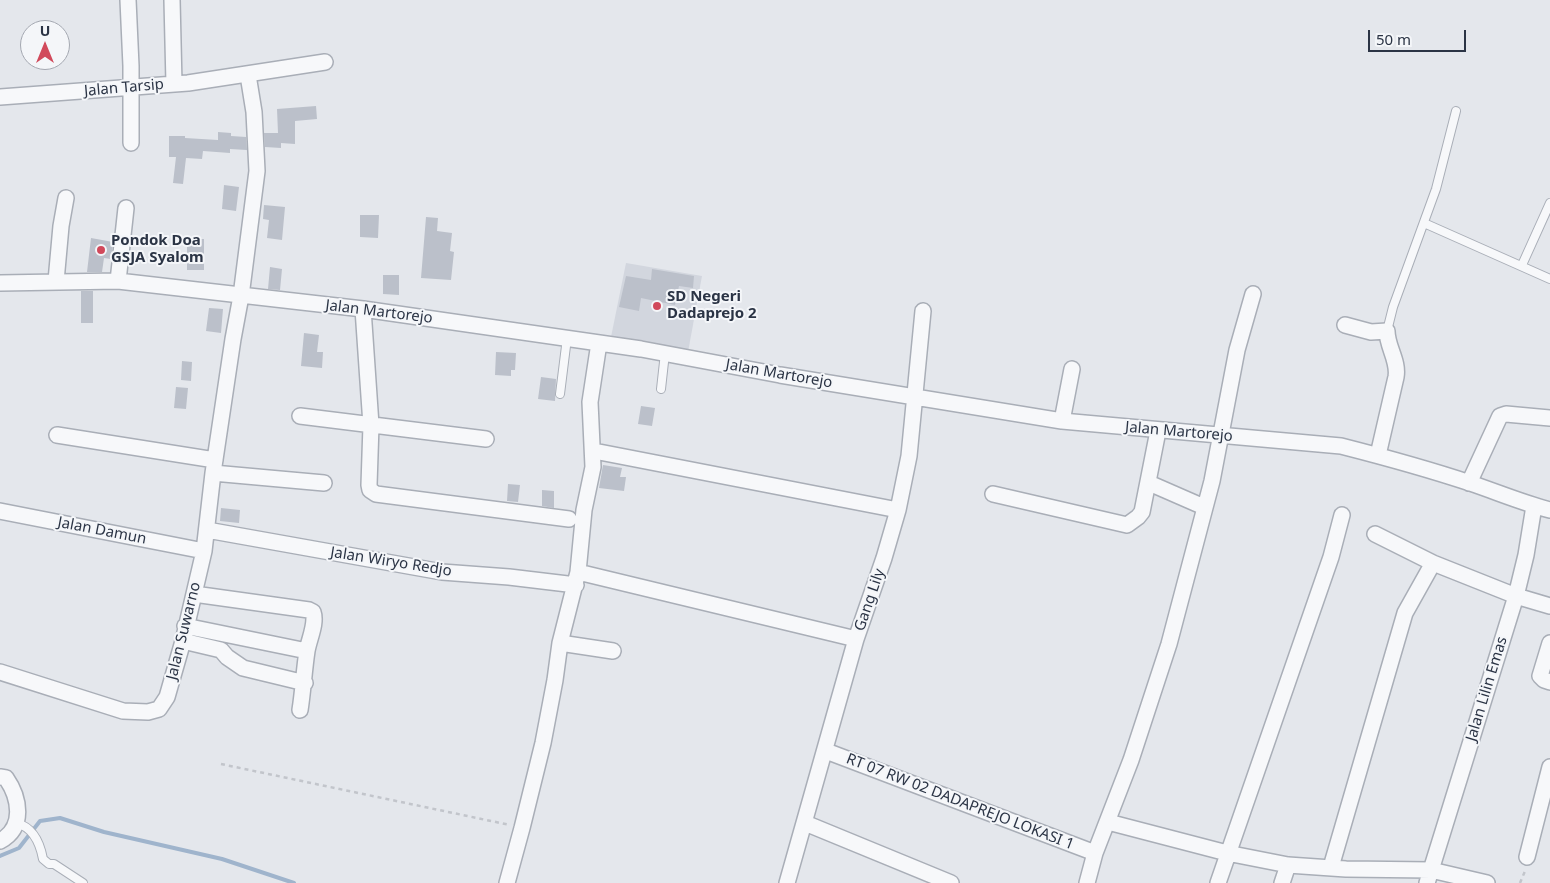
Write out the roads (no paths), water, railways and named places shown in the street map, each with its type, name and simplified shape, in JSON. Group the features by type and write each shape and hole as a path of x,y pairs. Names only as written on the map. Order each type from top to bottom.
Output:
{"street":[{"path":"128,0 131,143"},
{"path":"172,0 174,84"},
{"name":"Jalan Tarsip","path":"0,97 88,92 174,84 248,75 325,62"},
{"path":"241,296 258,171 254,112 248,75"},
{"path":"56,281 61,226 66,198"},
{"path":"118,281 126,208"},
{"name":"Jalan Martorejo","path":"0,283 118,281 363,309 664,353 914,398 1062,421 1341,446 1469,483 1550,510"},
{"path":"1087,883 1095,852 1131,760 1169,644 1221,436 1237,350 1253,294"},
{"name":"Jalan Suwarno","path":"0,672 123,711 148,712 159,708 167,697 204,551 232,340 241,296"},
{"path":"363,309 371,425 370,490 374,493 569,519"},
{"name":"Gang Lily","path":"787,883 826,751 856,639 884,558 898,510 909,456 923,311"},
{"path":"1345,325 1371,332 1387,331 1389,347 1397,373 1378,456"},
{"path":"507,883 547,724 560,643 577,579 582,526 593,467 594,451 590,402 599,343"},
{"path":"1062,421 1072,369"},
{"path":"1469,483 1500,416 1506,414 1550,418"},
{"path":"300,416 486,440"},
{"path":"993,494 1127,525 1142,512 1158,431"},
{"path":"57,434 214,466 324,483"},
{"path":"594,451 898,510"},
{"path":"1149,483 1204,507"},
{"name":"Jalan Lilin Emas","path":"1429,876 1516,596 1526,555 1534,506"},
{"name":"Jalan Damun","path":"0,511 204,551"},
{"path":"1218,883 1328,566 1342,515"},
{"name":"Jalan Wiryo Redjo","path":"207,530 442,572 509,577 577,579 856,639"},
{"path":"1375,534 1433,563 1516,596 1550,606"},
{"path":"1331,867 1405,613 1433,563"},
{"path":"194,594 309,610 314,614 307,651 300,710"},
{"path":"184,633 307,651"},
{"path":"184,633 221,650 227,657 243,668 304,683"},
{"path":"560,643 613,651"},
{"path":"1550,643 1540,676 1550,682"},
{"name":"RT 07 RW 02 DADAPREJO LOKASI 1","path":"826,751 1095,852"},
{"path":"1527,857 1550,767"},
{"path":"0,777 6,778 14,789 21,824 8,837 0,840"},
{"path":"805,822 951,883"},
{"path":"1108,822 1227,853 1288,865 1331,867 1344,876 1429,876 1487,883"},
{"path":"1282,883 1288,865"}],"lane":[{"path":"1387,331 1393,307 1436,189 1456,111"},
{"path":"1522,265 1550,203"},
{"path":"1424,223 1550,279"},
{"path":"560,394 566,338"},
{"path":"661,389 664,353"},
{"path":"21,824 34,836 41,847 43,859 83,883"}],"waterway":[{"path":"0,856 19,848 40,821 60,818 104,832 222,859 294,883"}],"place":[{"name":"Pondok Doa GSJA Syalom","path":"101,250"},
{"name":"SD Negeri Dadaprejo 2","path":"657,306"}]}
